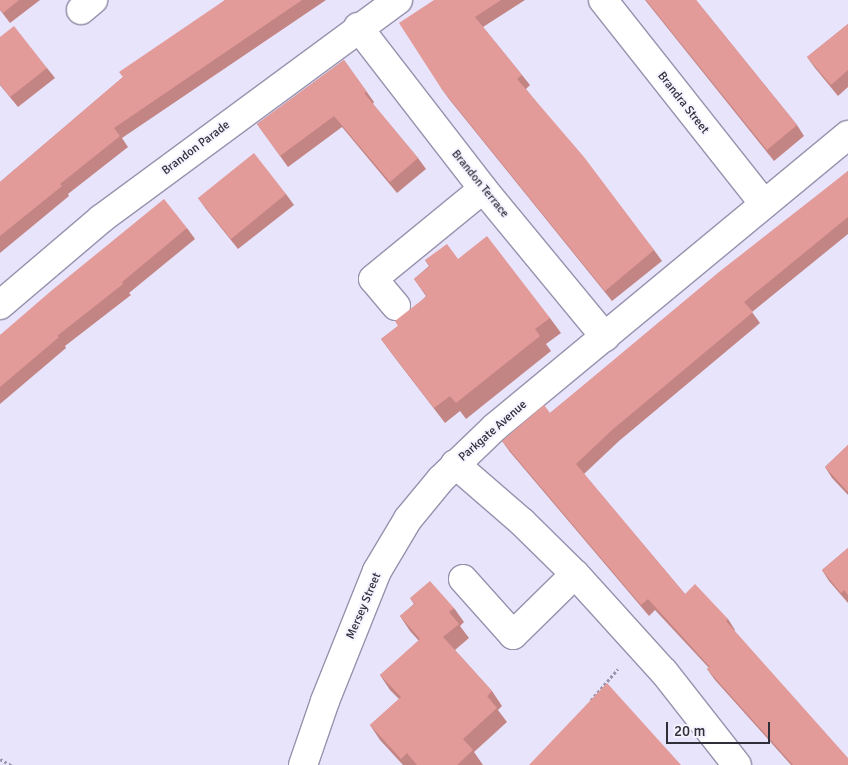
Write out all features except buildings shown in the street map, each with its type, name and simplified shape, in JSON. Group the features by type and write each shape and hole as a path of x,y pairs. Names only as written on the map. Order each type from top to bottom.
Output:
{"street":[{"name":"Brandon Parade","path":"0,305 102,219 358,27 398,0"},
{"name":"Brandra Street","path":"604,0 764,204"},
{"name":"Brandon Terrace","path":"358,27 483,189 605,337"},
{"name":"Parkgate Avenue","path":"737,765 664,672 575,574 522,522 456,464 495,428 848,136"},
{"path":"396,306 373,279 483,189"},
{"name":"Mersey Street","path":"303,765 325,701 377,571 408,519 440,478 456,464"},
{"path":"463,579 513,635 575,574"}],"path":[{"path":"587,705 639,644"},
{"path":"0,759 11,765"}]}
